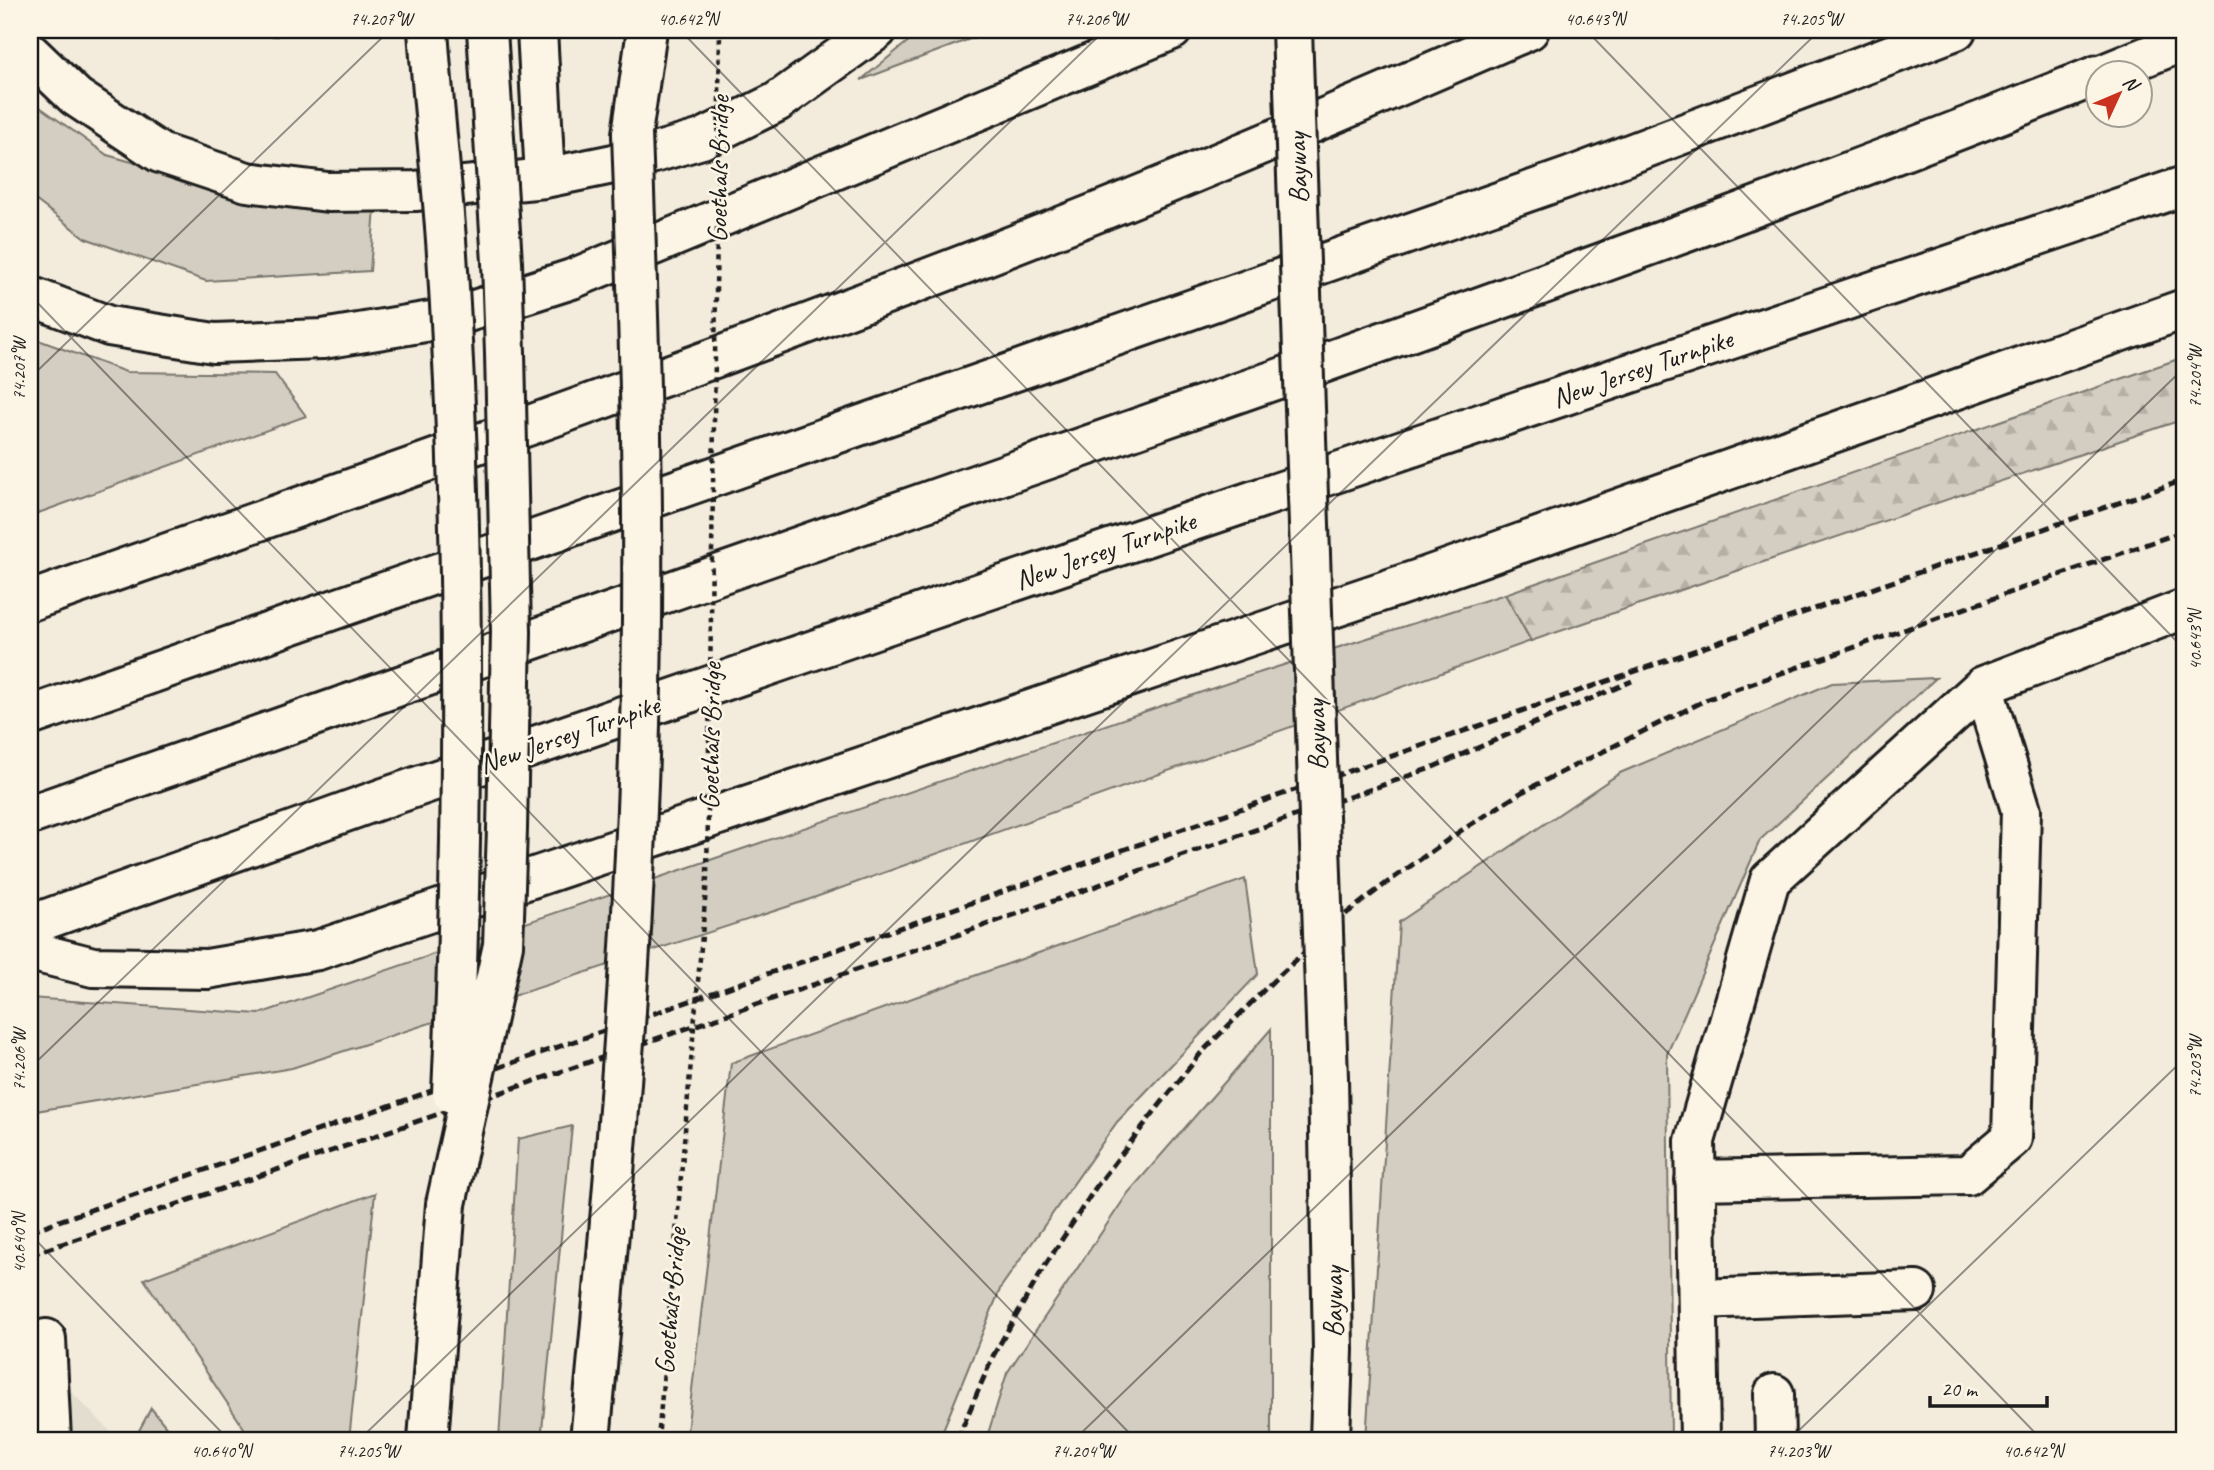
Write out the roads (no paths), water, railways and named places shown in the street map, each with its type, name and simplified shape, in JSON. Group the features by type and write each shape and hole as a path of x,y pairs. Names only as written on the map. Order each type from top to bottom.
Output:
{"main road":[{"path":"428,30 447,253 454,380 461,716 459,912 446,1204 428,1440"},
{"path":"446,1204 503,945 507,855 510,645 508,458 502,262 487,30"},
{"path":"537,30 545,178"},
{"path":"620,30 632,134"},
{"path":"590,1440 621,1092 640,724 642,461 632,134 636,30"},
{"path":"632,134 647,30"},
{"path":"30,52 76,97 160,153 247,182 328,192 415,191 545,178 623,162 702,139 778,102 877,30"},
{"path":"30,296 109,326 214,343 323,339 450,318 572,279 1172,30"},
{"name":"Bayway","path":"1292,30 1328,1078 1333,1350 1330,1440"},
{"path":"30,601 746,346 1059,227 1530,30"},
{"path":"30,716 1554,182 1956,30"},
{"path":"2136,60 2184,41"},
{"path":"30,815 915,508 1593,267 2084,81"},
{"name":"New Jersey Turnpike","path":"30,925 384,798 946,604 2184,186"},
{"path":"30,951 93,967 207,970 318,950 1422,578 2184,309"},
{"path":"1700,1440 1695,1141 1770,880 1983,686 2184,609"},
{"path":"1695,1180 1968,1175 2012,1138 2021,810 1983,686"},
{"path":"1698,1300 1916,1291"},
{"path":"46,1339 51,1440"},
{"path":"1774,1394 1775,1440"}],"railway":[{"path":"30,1231 2184,480"},
{"path":"957,1440 993,1356 1044,1267 1096,1187 1201,1053 1347,913 1388,882 1522,792 1708,699 2184,531"},
{"path":"30,1255 940,941 1431,768 1632,681"}]}
